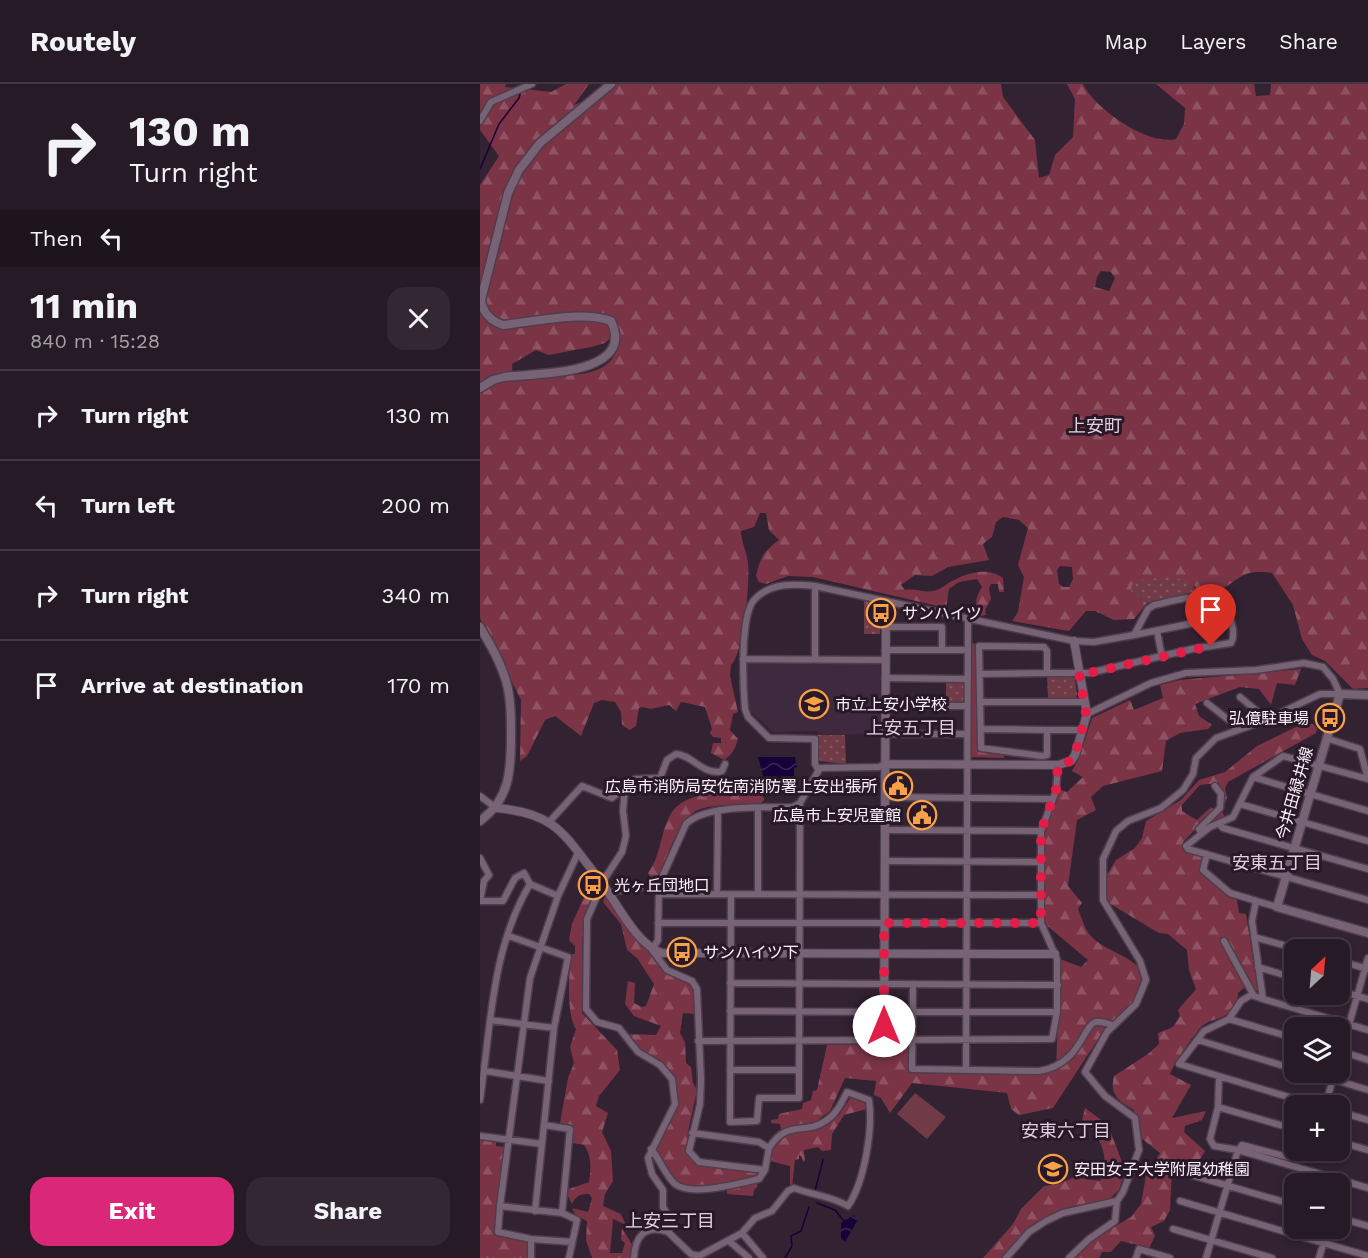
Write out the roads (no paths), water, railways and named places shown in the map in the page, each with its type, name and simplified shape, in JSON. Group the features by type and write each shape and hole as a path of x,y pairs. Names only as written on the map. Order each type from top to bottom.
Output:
{"main road":[{"path":"480,388 493,380 504,377 585,368 604,358 615,343 616,336 610,321 601,317 504,325 493,322 486,314 481,300 508,193 519,170 540,143 611,84"},
{"path":"480,627 503,673 511,709 511,770 507,787 496,808 480,821"},
{"path":"1340,694 1368,695"},
{"name":"今井田緑井線","path":"1277,906 1340,694"},
{"path":"1277,906 1368,933"}],"street":[{"path":"480,121 491,102 532,84"},
{"path":"818,769 815,764 815,739 769,738 748,717 744,699 743,659 748,616 753,600 773,588 786,585 816,586 1074,641 1102,641 1229,616"},
{"path":"815,659 816,586"},
{"path":"980,674 1089,673 1231,643 1233,639 1225,607 1215,599 1196,596 1154,605 1148,609 1134,635"},
{"path":"884,1041 886,602"},
{"path":"966,1070 968,619"},
{"path":"886,627 942,627 942,650"},
{"path":"1156,631 1162,657"},
{"path":"731,894 730,1122 757,1121 759,1098 799,1098 800,803 818,769 825,766 879,767 885,764 1058,765 1071,761 1075,755 1086,714 1074,641"},
{"path":"1047,673 1047,651 1044,647 980,644 981,748 987,751 1047,755 1047,730"},
{"path":"885,650 968,650"},
{"path":"743,659 885,660"},
{"path":"1070,1258 1089,1239 1114,1221 1117,1201 1123,1192 1139,1150 1137,1122 1129,1112 1105,1096 1085,1072 1090,1060 1113,1025 1136,1004 1146,975 1103,900 1101,872 1106,849 1123,824 1161,808 1184,790 1193,774 1196,758 1212,741 1261,722 1320,694 1340,694 1333,679 1323,667 1304,663 1256,670 1185,673 1151,683 1086,714"},
{"path":"885,678 968,679"},
{"path":"1240,697 1258,711 1261,722"},
{"path":"981,702 1083,702"},
{"path":"1207,703 1230,721 1237,730"},
{"path":"885,706 968,706"},
{"path":"981,729 1080,730"},
{"path":"885,734 967,734"},
{"path":"1326,738 1360,749 1368,779 1283,756 1253,777 1233,817 1201,834 1185,846 1368,900"},
{"path":"550,821 582,786 612,798 635,778 660,778 667,760 676,754 686,756 699,767 718,772 722,771 725,764"},
{"path":"698,1041 1048,1041 1052,1039 1057,1012 1058,985 1055,954 1041,923 1041,831 1056,790 1058,765"},
{"path":"1253,777 1368,811"},
{"path":"1201,834 1199,829 1220,808 1221,794 1215,786"},
{"path":"625,787 622,811 626,836 622,852 605,878 587,919 585,1003 586,1009 597,1022 619,1028 638,1053 660,1065 672,1079 675,1104 651,1149 648,1162 652,1174 663,1190 663,1207 672,1223 668,1232"},
{"path":"480,796 496,808 536,815 550,821 566,836 667,970 695,984 701,1080 700,1104 689,1151 699,1162 765,1170"},
{"path":"885,797 1052,798"},
{"path":"652,950 657,940 662,874 686,824 699,814 793,807 800,803"},
{"path":"1240,804 1368,841"},
{"path":"758,809 758,894"},
{"path":"717,811 717,894"},
{"path":"1219,824 1223,828 1368,870"},
{"path":"885,830 1041,831"},
{"path":"572,1242 531,1239 498,1232 530,978 539,946 558,896 578,853"},
{"path":"1208,854 1203,870 1230,893 1277,906"},
{"path":"480,858 489,875 484,880 480,901 503,902 515,878 524,873 530,884 558,896"},
{"path":"885,861 1041,862"},
{"path":"480,1100 495,976 522,897 530,884"},
{"path":"608,892 640,888"},
{"path":"659,894 1041,895"},
{"path":"1256,901 1252,921 1263,999"},
{"path":"658,922 1041,923"},
{"path":"509,936 568,957 554,1028 534,1212"},
{"path":"1254,937 1284,945"},
{"path":"1224,941 1254,996"},
{"path":"652,950 662,953 1055,954"},
{"path":"1350,1020 1368,958"},
{"path":"1350,964 1366,969"},
{"path":"1258,967 1284,975"},
{"path":"730,983 1058,985"},
{"path":"913,984 912,1069 1039,1071 1055,1068 1072,1055 1091,1024 1097,1021 1113,1025"},
{"path":"1350,994 1368,999"},
{"path":"1284,1096 1179,1064 1204,1031 1229,1019 1241,1001 1254,996 1325,1017"},
{"path":"730,1011 884,1012"},
{"path":"913,1012 1057,1012"},
{"path":"1229,1019 1284,1035"},
{"path":"490,1020 554,1028"},
{"path":"1350,1024 1368,1030"},
{"path":"1198,1040 1284,1066"},
{"path":"1350,1056 1368,1060"},
{"path":"730,1070 799,1070"},
{"path":"484,1071 549,1081"},
{"path":"1219,1077 1218,1107 1210,1133 1211,1143 1228,1150 1238,1150 1318,1173"},
{"path":"1350,1083 1368,1090"},
{"path":"634,1258 633,1246 640,1236 651,1230 668,1232 696,1256 742,1233 755,1218 772,1211 788,1191 794,1188 808,1194 833,1198 848,1206 857,1190 868,1155 867,1136 872,1122 869,1100 847,1092 839,1108 828,1119 821,1123 787,1129 769,1148 765,1170 759,1179 690,1190 675,1184 651,1149"},
{"path":"1218,1107 1284,1126"},
{"path":"1350,1115 1368,1120"},
{"path":"544,1125 570,1129 562,1213"},
{"path":"692,1133 759,1142 769,1148"},
{"path":"480,1136 542,1144"},
{"path":"1206,1258 1238,1150 1242,1145 1250,1145 1284,1155"},
{"path":"1350,1145 1368,1150"},
{"path":"1188,1174 1284,1202"},
{"path":"1350,1182 1368,1188"},
{"path":"1006,1258 1029,1232 1046,1221 1063,1213 1117,1201"},
{"path":"1180,1201 1368,1256"},
{"path":"500,1206 534,1212 562,1213 577,1220 569,1258"},
{"path":"1350,1221 1368,1226"},
{"path":"1173,1229 1272,1258"},
{"path":"742,1233 763,1258"},
{"path":"531,1239 531,1258"},
{"path":"1319,1258 1325,1239"},
{"path":"729,1241 749,1258"},
{"path":"1136,1258 1139,1249 1170,1258"}],"water":[{"path":"758,757 795,757 797,767 794,768 794,781 789,793 768,795"},
{"path":"854,1215 857,1221 845,1242 841,1238 841,1223"}],"waterway":[{"path":"480,169 499,124 519,98 521,91"},
{"path":"815,1191 823,1160"},
{"path":"817,1203 835,1210 844,1221"},
{"path":"785,1258 792,1246 791,1236 801,1231 809,1207"}],"place":[{"name":"サンハイツ","path":"881,613"},
{"name":"市立上安小学校","path":"814,704"},
{"name":"弘億駐車場","path":"1330,718"},
{"name":"広島市消防局安佐南消防署上安出張所","path":"898,786"},
{"name":"広島市上安児童館","path":"922,815"},
{"name":"光ヶ丘団地口","path":"593,885"},
{"name":"サンハイツ下","path":"682,952"},
{"name":"安田女子大学附属幼稚園","path":"1053,1169"}],"district":[{"name":"上安町","path":"1095,426"},
{"name":"上安五丁目","path":"911,728"},
{"name":"安東五丁目","path":"1277,863"},
{"name":"安東六丁目","path":"1066,1131"},
{"name":"上安三丁目","path":"670,1221"}]}
